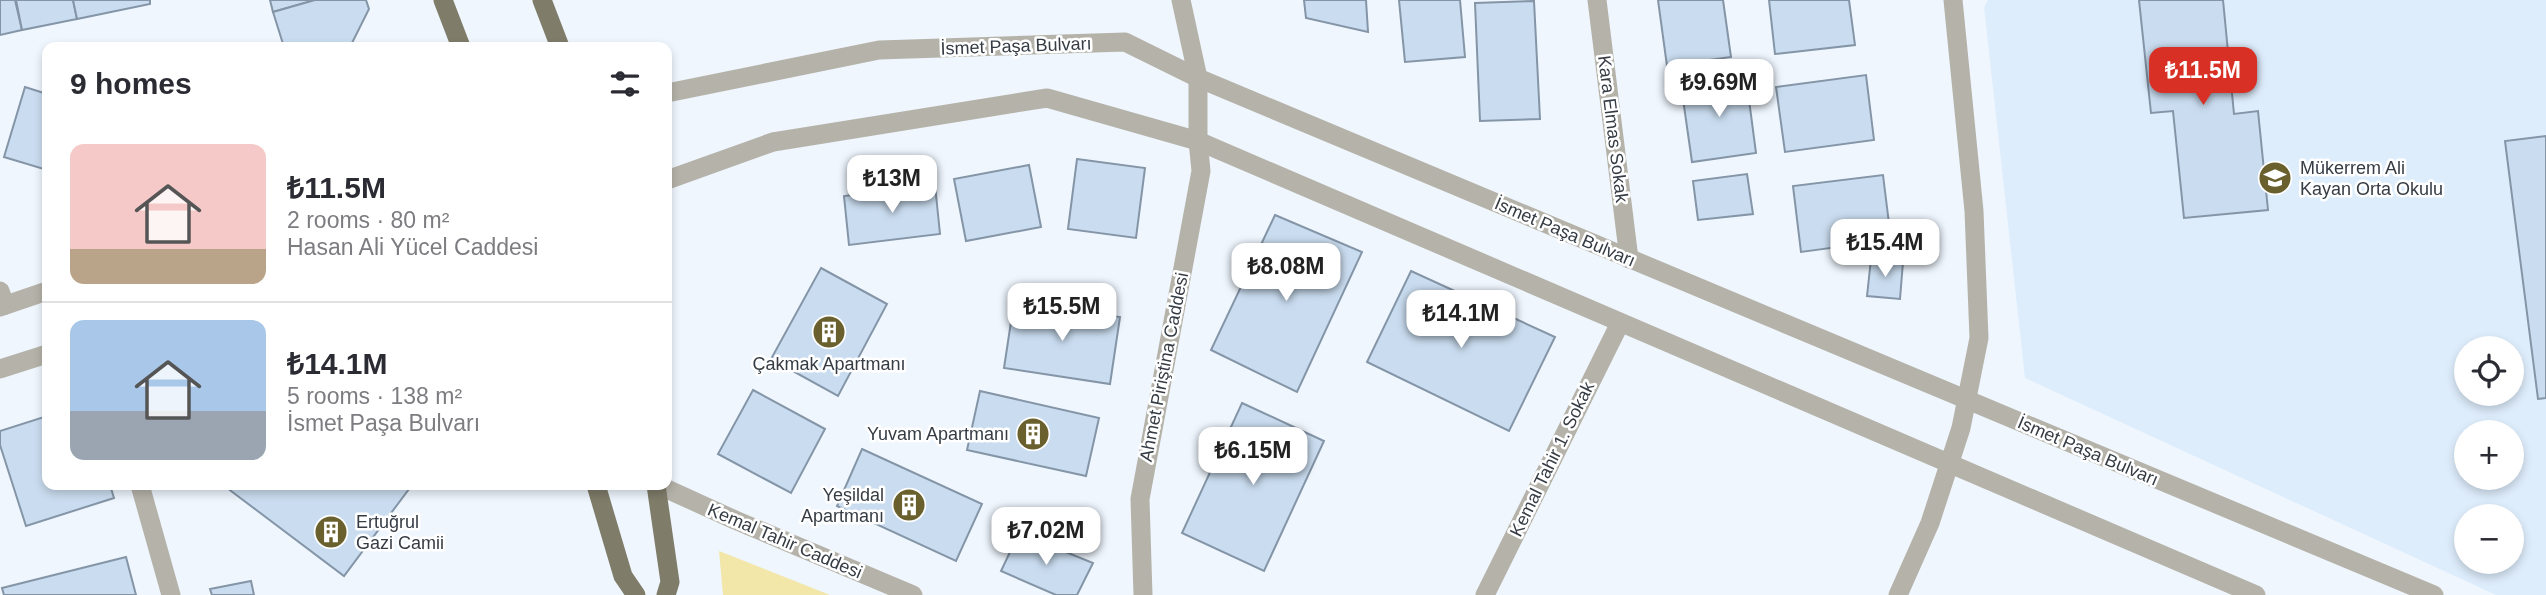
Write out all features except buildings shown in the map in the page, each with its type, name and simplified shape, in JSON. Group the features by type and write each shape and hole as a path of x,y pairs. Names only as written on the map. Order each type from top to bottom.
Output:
{"main road":[{"path":"443,0 459,42"},
{"path":"542,0 558,42"},
{"path":"597,490 623,576 636,595"},
{"path":"658,490 670,582 666,595"}],"street":[{"name":"Ahmet Piriştina Caddesi","path":"1143,595 1140,499 1201,171 1198,78 1181,0"},
{"name":"Kara Elmas Sokak","path":"1597,0 1629,259"},
{"path":"1898,595 1930,523 1950,463 1961,428 1979,338 1974,211 1953,0"},
{"name":"İsmet Paşa Bulvarı","path":"672,92 879,50 1125,43 1198,78 2434,595"},
{"path":"672,178 773,142 1046,98 1198,141 1950,463 2233,591 2256,595"},
{"path":"2,301 42,292"},
{"name":"Kemal Tahir 1. Sokak","path":"1485,595 1620,323"},
{"path":"0,369 42,356"},
{"path":"141,490 171,595"},
{"name":"Kemal Tahir Caddesi","path":"668,490 913,595"}],"shaded area":[{"name":"Mükerrem Ali Kayan Orta Okulu","path":"1988,0 2546,0 2546,595 2496,595 2025,378 1984,7"},
{"path":"719,551 830,595 723,595"}],"place":[{"name":"Mükerrem Ali Kayan Orta Okulu","path":"2275,178"},
{"name":"Çakmak Apartmanı","path":"829,332"},
{"name":"Yuvam Apartmanı","path":"1033,434"},
{"name":"Yeşildal Apartmanı","path":"909,505"},
{"name":"Ertuğrul Gazi Camii","path":"331,532"}]}
